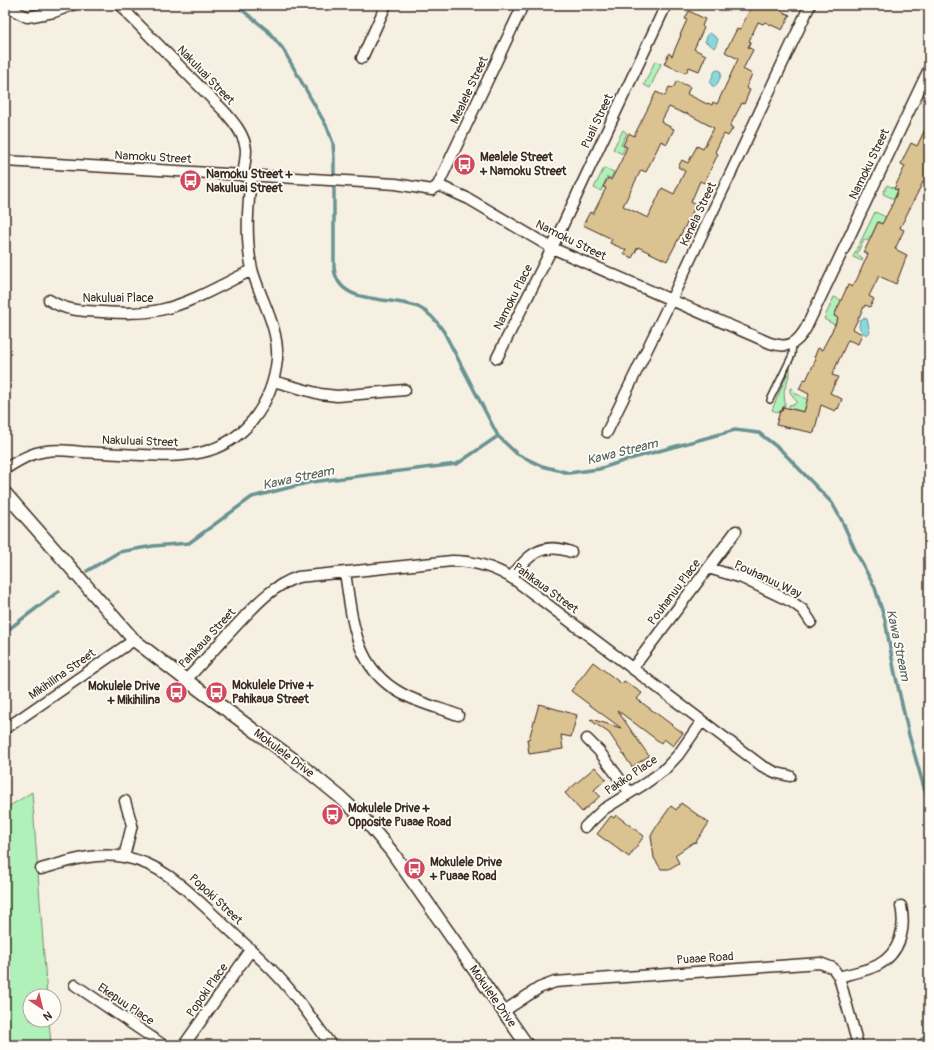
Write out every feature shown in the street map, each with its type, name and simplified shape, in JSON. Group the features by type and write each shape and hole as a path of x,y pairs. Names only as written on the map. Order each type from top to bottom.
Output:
{"street":[{"path":"5,6 27,17 54,12 72,5"},
{"name":"Nakuluai Street","path":"5,469 22,459 45,451 178,457 204,452 216,448 228,441 249,424 264,404 273,381 277,357 274,332 252,270 249,252 246,149 242,139 234,122 121,5"},
{"path":"362,58 386,5"},
{"name":"Mealele Street","path":"438,185 523,5"},
{"name":"Puali Street","path":"552,248 666,5"},
{"name":"Kenela Street","path":"606,432 672,300 810,5"},
{"name":"Namoku Street","path":"5,161 408,185 432,190 438,185 469,199 552,248 770,344 781,346 793,344 798,340 806,328 929,69"},
{"name":"Namoku Place","path":"497,358 552,248"},
{"name":"Nakuluai Place","path":"49,300 64,308 78,311 128,313 159,310 183,303 252,270"},
{"path":"273,381 320,394 337,396 406,390"},
{"name":"Mokulele Drive","path":"5,493 134,640 297,762 340,797 365,820 392,852 527,1045"},
{"name":"Pouhanuu Place","path":"632,669 736,531"},
{"path":"511,577 525,560 539,551 555,548 571,552"},
{"name":"Pahikaua Street","path":"186,680 260,600 276,587 298,578 452,561 483,564 511,577 762,766 777,773 790,776"},
{"name":"Pouhanuu Way","path":"708,568 742,578 792,602 803,610 810,622"},
{"path":"345,572 357,640 364,656 374,671 382,680 401,693 411,698 458,714"},
{"name":"Mikihilina Street","path":"5,729 134,640"},
{"name":"Pakiko Place","path":"585,827 604,809 655,777 668,766 678,755 702,721"},
{"path":"587,739 599,751 630,793"},
{"path":"124,857 132,825 125,801"},
{"name":"Popoki Street","path":"41,870 82,857 103,855 124,857 151,865 170,876 271,968 303,1006 331,1045"},
{"path":"858,1045 839,977 871,968 891,954 900,941 902,932 903,923 900,906"},
{"name":"Popoki Place","path":"184,1045 251,950"},
{"name":"Puaae Road","path":"504,1011 539,988 551,983 563,981 820,963 829,965 839,977"},
{"name":"Ekepuu Place","path":"75,985 164,1045"}],"lane":[{"path":"770,400 792,355 793,344"}],"green space":[{"path":"655,61 661,64 650,88 644,85"},
{"path":"623,130 627,133 621,145 625,147 622,154 613,149"},
{"path":"604,168 614,172 611,178 607,177 601,191 594,188"},
{"path":"887,185 898,190 894,199 883,194"},
{"path":"875,212 886,217 883,224 878,222 872,235 874,239 870,236 867,241 864,239 857,254 863,258 862,261 853,257"},
{"path":"834,297 850,304 840,303 834,315 838,318 835,325 824,319"},
{"path":"790,367 790,373 784,391 785,406 780,413 772,410"},
{"path":"790,388 792,388 795,393 810,401 805,407 804,412 789,408 789,405 797,402 790,392"},
{"path":"32,792 46,988 22,988 22,1028 50,1028 51,1045 5,1045 5,809"}],"water":[{"path":"710,33 718,39 714,48 705,42 708,34"},
{"path":"715,71 721,71 720,73 722,74 716,86 712,86 710,82"},
{"path":"864,318 867,319 870,332 867,335 863,333 859,327 860,320"}],"building":[{"path":"752,5 784,5 781,11 790,15 782,30 765,22 763,24 758,22 749,41 751,42 748,47 753,50 743,69 752,74 746,88 750,90 744,104 742,103 730,126 733,128 728,136 724,134 715,152 718,154 704,183 700,181 691,202 695,204 693,211 667,261 638,247 632,258 624,254 626,250 610,243 612,239 583,225 590,212 593,214 606,188 603,187 608,178 611,180 621,161 627,147 623,145 629,133 634,136 656,92 665,96 669,87 673,88 677,81 690,87 687,94 707,104 712,105 713,102 717,104 738,59 725,52 737,29 740,30","holes":["669,107 685,114 686,113 714,128 703,149 697,146 688,163 682,160 678,167 685,171 674,194 662,188 648,218 623,206 641,170 646,172 661,141 667,144 674,129 661,122"]},
{"path":"689,11 705,19 702,26 704,28 694,49 706,55 699,71 689,67 686,73 664,64 669,53 672,56 687,20 685,19"},
{"path":"929,121 929,185 923,182 900,228 904,230 895,249 907,255 896,284 879,276 869,296 874,299 870,307 865,305 853,329 862,334 858,344 848,340 832,375 838,377 830,393 842,399 838,409 837,408 835,411 821,405 814,433 776,425 780,411 782,411 783,407 804,412 809,394 799,389 804,379 806,380 816,359 814,358 818,348 822,350 835,325 838,318 834,316 848,285 852,287 857,279 868,254 864,252 878,222 882,224 892,205 898,190 894,189 905,166 901,164 906,153 911,143 917,146"},
{"path":"593,662 622,684 624,681 642,693 637,699 683,733 673,746 664,739 661,743 617,710 649,756 632,767 609,733 590,720 591,719 621,728 571,691"},
{"path":"539,704 577,715 571,737 561,735 563,749 529,754 527,739 529,739"},
{"path":"595,767 606,779 594,790 600,796 582,812 565,793"},
{"path":"681,803 709,823 695,843 694,842 675,855 679,863 669,869 661,869 654,858 651,836 671,806 676,810"},
{"path":"616,815 644,836 629,857 597,834 611,816 614,818"}],"waterway":[{"path":"236,5 267,30 283,49 327,127 333,143 334,267 337,280 344,288 355,294 367,298 406,303 426,311 439,324 444,332 498,436"},
{"name":"Kawa Stream","path":"87,571 119,552 153,546 189,543 252,497 311,482 457,464 498,436 517,454 542,466 569,473 599,469 626,460 735,430 759,433 781,450 832,503 875,588 885,620 894,669 909,735 929,805"},
{"name":"Kawa Stream","path":"5,632 59,591"},
{"name":"Kawa Stream","path":"915,1045 929,1033"}],"place":[{"name":"Mealele Street + Namoku Street","path":"464,164"},
{"name":"Namoku Street + Nakuluai Street","path":"191,181"},
{"name":"Mokulele Drive + Pahikaua Street","path":"216,692"},
{"name":"Mokulele Drive + Mikihilina","path":"176,693"},
{"name":"Mokulele Drive + Opposite Puaae Road","path":"332,815"},
{"name":"Mokulele Drive + Puaae Road","path":"414,869"}]}
